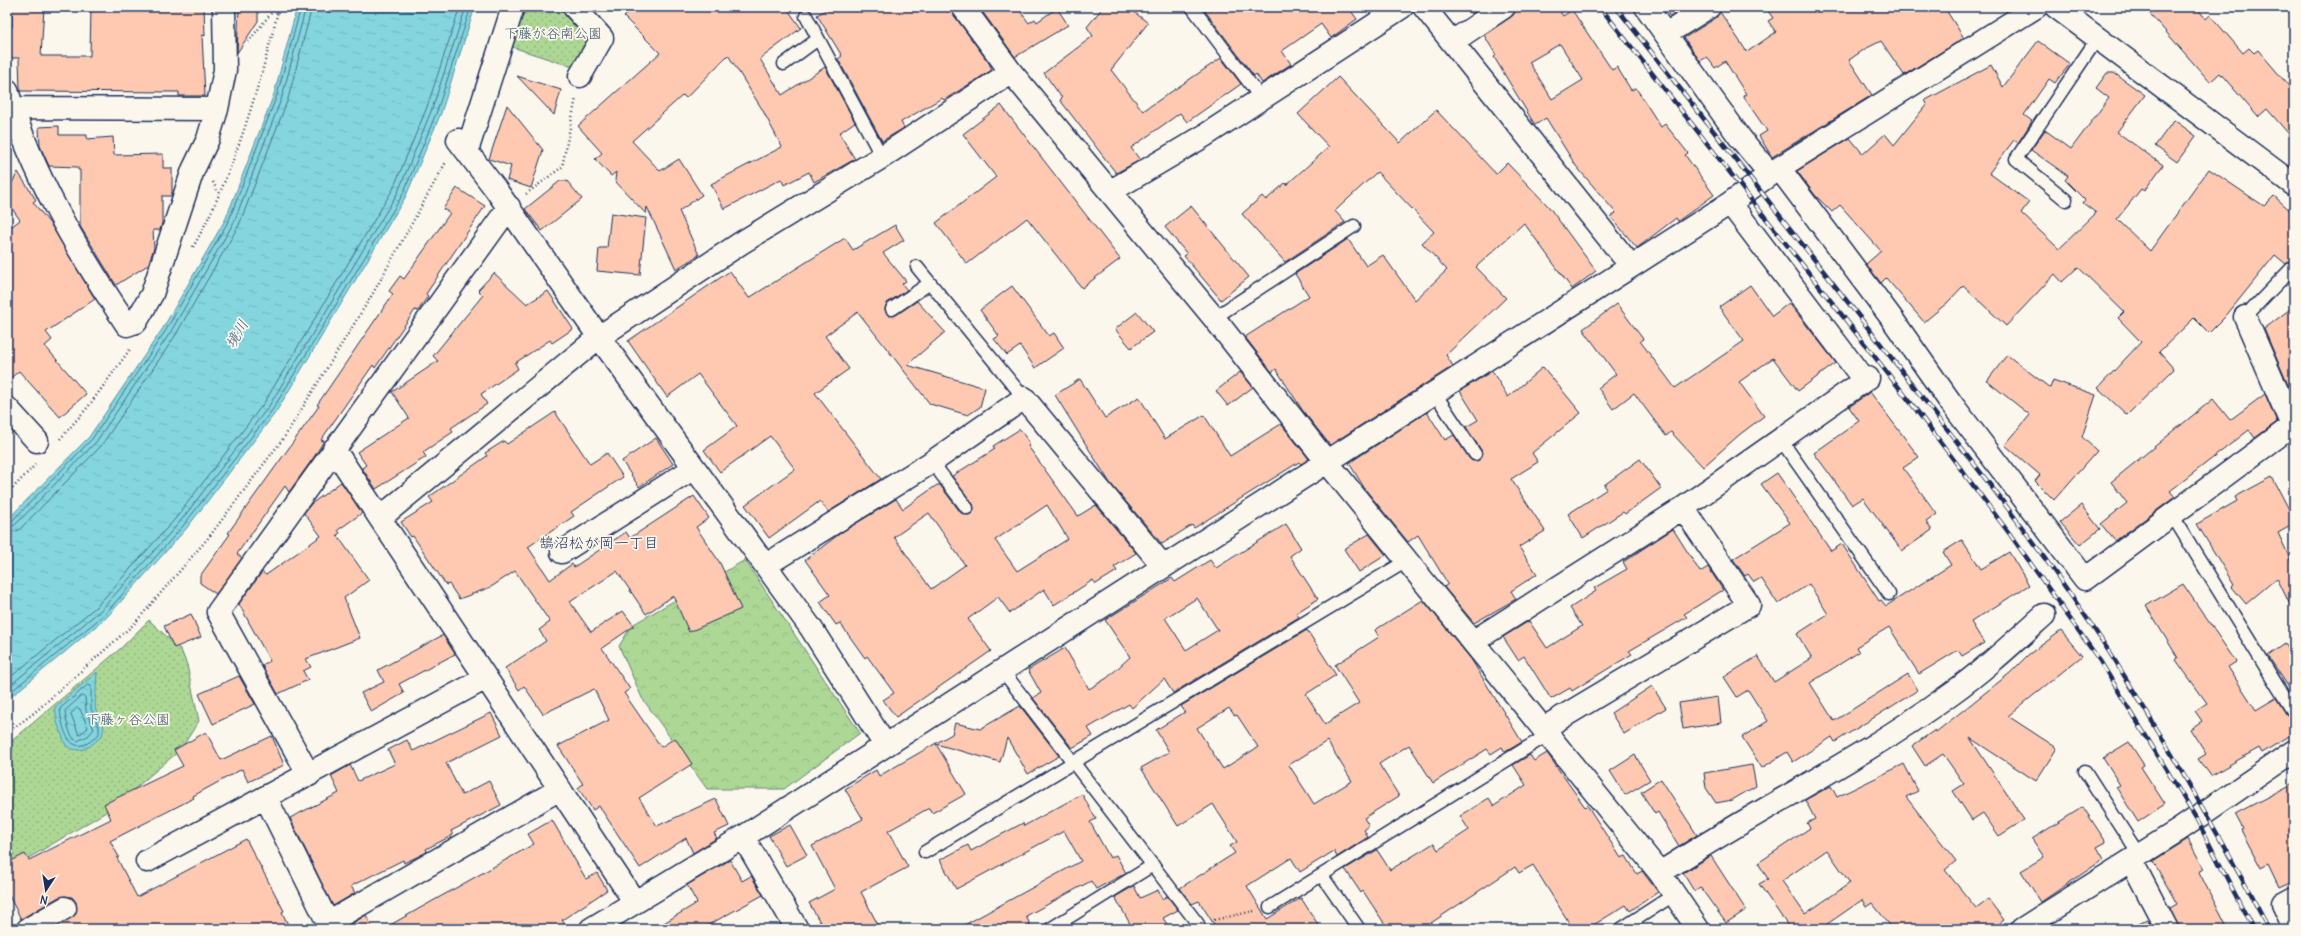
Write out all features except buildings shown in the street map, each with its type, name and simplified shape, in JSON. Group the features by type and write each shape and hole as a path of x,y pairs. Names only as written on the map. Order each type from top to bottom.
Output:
{"street":[{"path":"217,109 9,101 51,200 104,291 127,325 136,322 152,294 193,170 208,139 217,109 225,70 224,7"},
{"path":"513,7 463,146 509,207 599,337 811,628 885,745"},
{"path":"574,7 602,38 580,76"},
{"path":"963,7 1011,72 1111,191 1214,318 1327,462 1474,641 1660,873 1698,929"},
{"path":"1111,191 1204,136 1402,7"},
{"path":"1424,7 1631,266"},
{"path":"1452,42 1504,7"},
{"path":"1646,7 1741,139 1774,171 1890,316 1951,402 2085,579 2293,428 2245,317"},
{"path":"1666,34 1709,7"},
{"path":"591,929 634,901 743,837 1730,203 1774,171 2036,7"},
{"path":"2056,7 2294,185"},
{"path":"380,518 599,337 741,243 882,157 1011,72"},
{"path":"1474,641 1683,508 1866,379 1730,203"},
{"path":"309,776 218,612 509,207"},
{"path":"766,565 932,462 1024,398 1163,566"},
{"path":"7,408 37,441"},
{"path":"334,450 634,901"},
{"path":"562,552 694,468"},
{"path":"1546,731 1749,605 1683,508"},
{"path":"1660,873 1693,851 1813,782 1948,696 1989,665 2044,615"},
{"path":"147,861 309,776 486,678"},
{"path":"2022,929 2179,830 2294,751"},
{"path":"266,798 329,926 560,789"},
{"path":"743,837 797,929"},
{"path":"2135,857 2167,929"},
{"path":"2294,898 2283,904 2294,927"},
{"path":"28,929 65,908"}],"lane":[{"path":"1192,7 1261,98"},
{"path":"806,16 882,157"},
{"path":"784,64 818,39"},
{"path":"2066,200 2016,159 2097,39"},
{"path":"1214,318 1354,226"},
{"path":"2245,317 2294,266"},
{"path":"917,267 1024,398"},
{"path":"892,309 930,282"},
{"path":"1434,392 1475,454"},
{"path":"1780,440 1889,594"},
{"path":"932,462 967,508"},
{"path":"2172,515 2294,713"},
{"path":"925,852 1408,560"},
{"path":"1002,670 1198,924"},
{"path":"1270,907 1322,876 1546,731"},
{"path":"2085,771 2135,857"},
{"path":"1050,929 1153,865"},
{"path":"1322,876 1358,929"},
{"path":"1621,929 1675,894"}],"path":[{"path":"225,70 276,7"},
{"path":"509,207 562,167 580,76"},
{"path":"7,733 34,714 134,624 209,537 284,436 463,146"},
{"path":"1198,924 1270,907"}],"green space":[{"name":"下藤が谷南公園","path":"518,7 564,7 591,37 579,69 506,45"},
{"path":"745,560 860,733 784,789 707,789 642,698 619,646 632,625"},
{"name":"下藤ヶ谷公園","path":"149,620 181,650 187,665 199,721 180,750 111,809 7,871 7,745 121,648"}],"water":[{"name":"境川","path":"297,7 475,7 441,113 406,196 276,412 186,529 107,617 7,700 7,520 89,437 163,328 226,218 274,94"},
{"path":"97,672 95,708 104,727 102,736 86,748 81,750 72,749 66,746 57,722 55,707"}],"railway":[{"path":"1600,7 1911,403 2009,533 2100,661 2196,818 2253,929"},
{"path":"1616,7 1942,422 2000,498 2084,614 2110,653 2172,755 2212,824 2269,929"}],"district":[{"name":"鵠沼松が岡一丁目","path":"599,543"}]}
